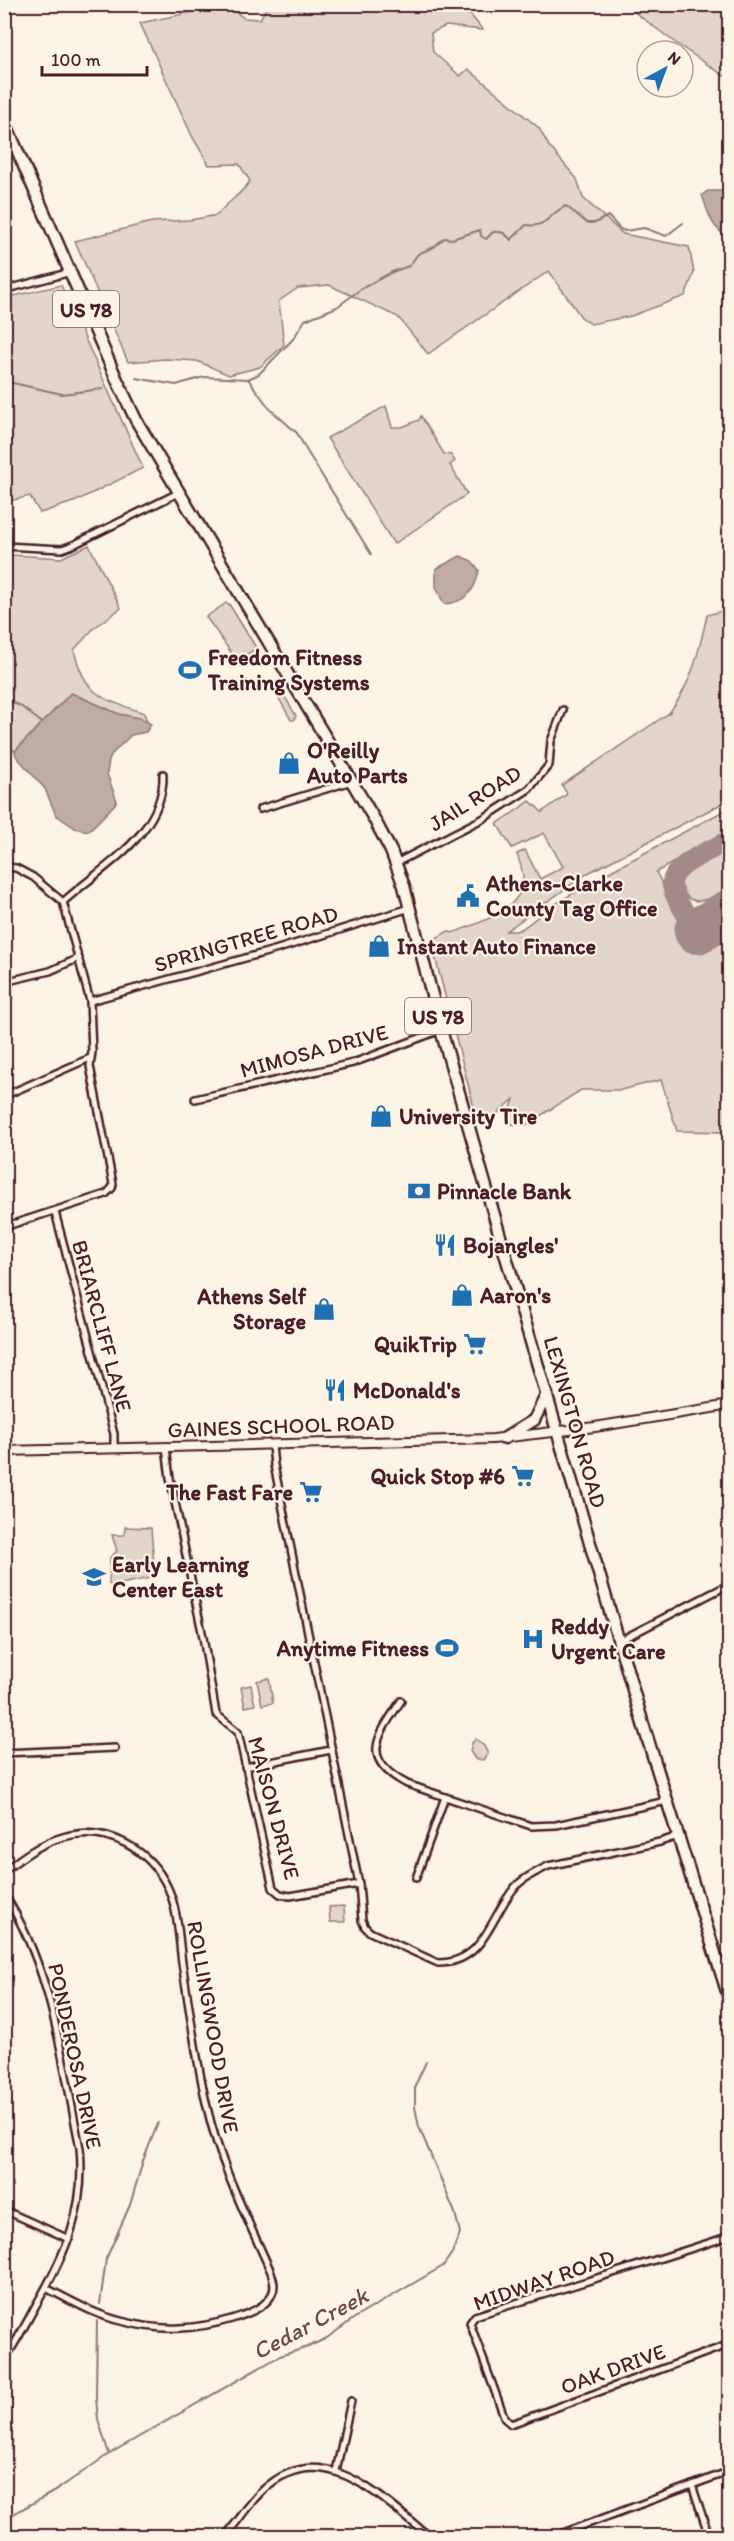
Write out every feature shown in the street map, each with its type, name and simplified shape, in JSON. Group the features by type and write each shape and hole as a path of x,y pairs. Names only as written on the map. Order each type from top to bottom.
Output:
{"highway":[{"name":"US 78","path":"4,120 126,399 178,493 352,781"},
{"name":"LEXINGTON ROAD","path":"352,781 391,851 410,908 441,1030 619,1641 729,2001"},
{"path":"505,1438 534,1420 547,1394"}],"main road":[{"name":"GAINES SCHOOL ROAD","path":"4,1451 272,1446 505,1438 559,1433 729,1405"}],"street":[{"path":"4,290 71,272"},
{"path":"4,546 62,549 178,493"},
{"name":"JAIL ROAD","path":"396,863 484,818 529,789 549,765 551,741 563,710"},
{"path":"63,902 147,828 156,810 163,774"},
{"path":"260,809 352,781"},
{"path":"4,867 16,868 33,877 63,902 90,1000 92,1052 90,1058 112,1188 106,1194 4,1227"},
{"name":"SPRINGTREE ROAD","path":"90,1000 278,949 410,908"},
{"path":"4,982 50,971 79,958"},
{"name":"MIMOSA DRIVE","path":"195,1099 353,1062 441,1030"},
{"path":"4,1096 90,1058"},
{"name":"BRIARCLIFF LANE","path":"55,1212 114,1434 114,1449"},
{"path":"272,1446 358,1884 362,1920 370,1932 438,1963 447,1963 473,1953 517,1885 548,1866 678,1836"},
{"name":"MAISON DRIVE","path":"166,1448 216,1714 238,1732 273,1888 280,1894 290,1896 358,1884"},
{"path":"619,1641 729,1584"},
{"path":"401,1701 381,1732 377,1747 381,1766 388,1774 407,1784 531,1826 556,1825 667,1801"},
{"path":"4,1753 115,1748"},
{"path":"245,1767 331,1750"},
{"path":"416,1878 445,1797"},
{"name":"ROLLINGWOOD DRIVE","path":"4,1871 21,1858 51,1841 77,1834 90,1834 120,1840 132,1846 150,1860 162,1876 174,1908 202,2086 212,2128 231,2183 271,2272 274,2285 271,2297 256,2309 213,2323 179,2328 119,2321 89,2310 46,2288"},
{"name":"PONDEROSA DRIVE","path":"4,1894 27,1933 45,1979 80,2148 80,2199 69,2239 46,2288 4,2360"},
{"path":"4,2210 69,2239"},
{"name":"MIDWAY ROAD","path":"508,2423 471,2326 473,2318 729,2236"},
{"name":"OAK DRIVE","path":"508,2423 514,2423 729,2344"},
{"path":"336,2471 351,2402"},
{"path":"225,2536 264,2489 283,2477 309,2468 336,2471 363,2484 429,2536"},
{"path":"555,2536 570,2534 729,2471"},
{"path":"692,2485 709,2536"}],"shaded area":[{"path":"334,4 468,5 468,12 483,30 446,26 431,33 433,52 460,76 468,69 539,128 549,146 577,179 583,198 623,234 689,247 694,273 685,296 631,316 591,324 581,317 549,271 428,354 398,317 329,285 298,288 279,301 284,345 260,367 229,375 197,361 166,359 128,362 75,241 152,222 190,220 217,215 250,181 239,164 209,165 192,136 140,23 226,5 244,18 260,19 268,5 324,8"},
{"path":"625,5 719,5 729,13 729,79 695,56 695,39 670,39"},
{"path":"708,191 729,191 729,236 718,229 711,219 702,195"},
{"path":"61,285 143,468 76,501 40,513 30,496 5,502 5,298"},
{"path":"386,406 392,427 402,427 419,420 421,416 444,454 451,455 455,461 450,465 467,494 394,544 327,438"},
{"path":"89,545 121,608 94,628 74,650 78,665 97,694 144,713 147,721 119,714 71,693 15,751 5,745 5,557 11,555 61,558"},
{"path":"460,556 472,561 479,570 475,584 464,598 444,604 436,587 436,569"},
{"path":"226,603 229,604 255,646 254,650 237,661 206,617"},
{"path":"729,609 729,800 588,873 506,931 523,928 549,908 596,879 729,808 729,832 656,872 699,953 729,937 729,1132 677,1131 661,1080 621,1090 581,1090 526,1125 511,1124 507,1121 514,1099 491,1119 478,1123 431,941 448,931 452,933 486,920 508,907 516,899 523,877 517,854 525,850 540,879 563,867 544,833 512,848 497,824 530,801 542,812 567,794 562,785 669,713 689,679 698,654 707,615"},
{"path":"278,689 281,690 296,716 294,720 291,720 276,693"},
{"path":"71,693 119,714 140,718 151,724 146,732 131,735 112,754 107,774 117,801 88,831 75,828 56,815 45,789 16,756 15,751"},
{"path":"729,846 729,887 702,900 689,899 681,884 685,871"},
{"path":"125,1527 151,1528 155,1577 112,1586 109,1584 110,1557 117,1551 112,1535 124,1535"},
{"path":"269,1678 273,1703 262,1705 257,1681"},
{"path":"251,1685 255,1705 245,1707 241,1687"},
{"path":"476,1739 484,1746 488,1754 483,1760 475,1759 470,1751"},
{"path":"344,1906 345,1922 330,1922 329,1907"}],"waterway":[{"path":"248,379 259,374 293,339 305,320 337,307 361,289 392,272 409,266 418,254 434,247 444,238 452,239 480,230 481,236 486,239 493,232 499,232 511,240 526,225 544,222 566,206 587,223 595,223 608,216 620,229 625,231 644,228 666,236 683,223"},
{"path":"136,378 176,385 204,377 248,379 270,409 297,433 371,554"},
{"path":"4,381 62,394 103,389"},
{"path":"4,698 22,707 42,723"},
{"name":"Cedar Creek","path":"4,2519 55,2491 109,2454 280,2356 327,2338 356,2317 443,2266 452,2253 460,2233 455,2213 419,2127 415,2107 415,2086 426,2062"},
{"path":"100,2304 106,2259 130,2205 143,2161 158,2123"},
{"path":"97,2321 96,2398 98,2419 109,2454"}],"taxiway":[{"path":"697,931 675,896 673,878 686,864 730,840"}],"runway":[{"path":"697,931 730,913"}],"place":[{"name":"Freedom Fitness Training Systems","path":"190,670"},
{"name":"O'Reilly Auto Parts","path":"289,763"},
{"name":"Athens-Clarke County Tag Office","path":"468,896"},
{"name":"Instant Auto Finance","path":"379,946"},
{"name":"University Tire","path":"381,1116"},
{"name":"Pinnacle Bank","path":"419,1191"},
{"name":"Bojangles'","path":"445,1245"},
{"name":"Aaron's","path":"462,1295"},
{"name":"Athens Self Storage","path":"324,1309"},
{"name":"QuikTrip","path":"475,1344"},
{"name":"McDonald's","path":"335,1390"},
{"name":"Quick Stop #6","path":"523,1476"},
{"name":"The Fast Fare","path":"311,1492"},
{"name":"Early Learning Center East","path":"94,1577"},
{"name":"Reddy Urgent Care","path":"533,1639"},
{"name":"Anytime Fitness","path":"447,1648"}]}
